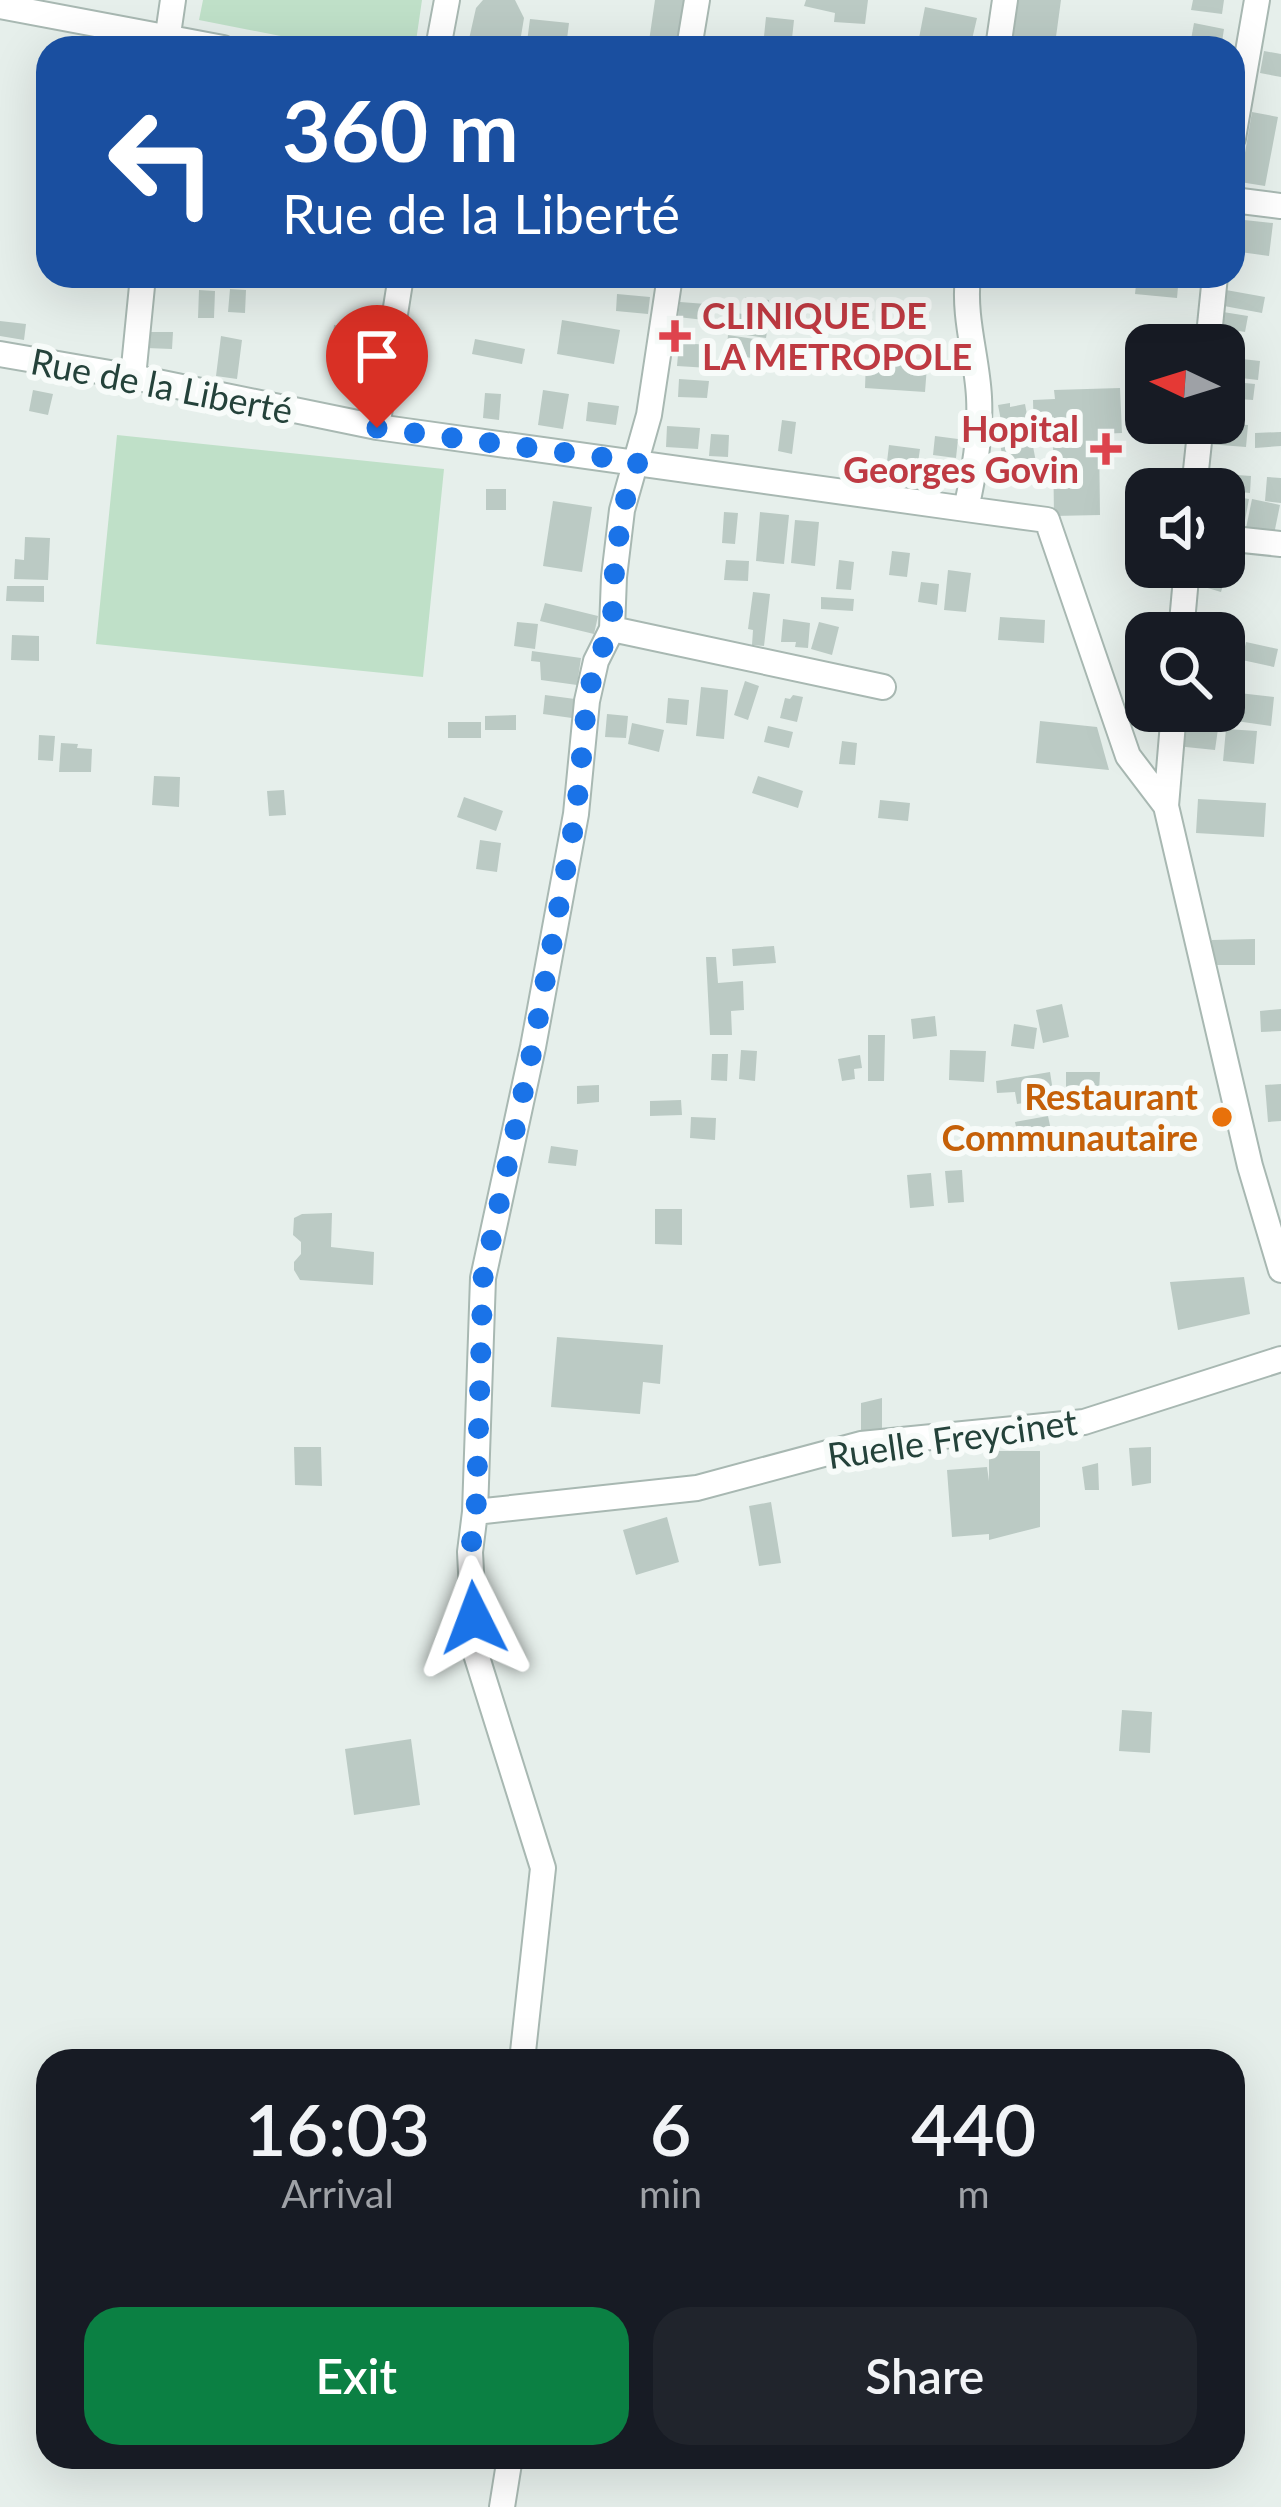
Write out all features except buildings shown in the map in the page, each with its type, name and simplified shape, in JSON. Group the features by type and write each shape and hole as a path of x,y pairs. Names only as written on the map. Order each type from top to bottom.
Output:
{"street":[{"path":"167,36 172,0"},
{"path":"440,36 447,0"},
{"path":"691,36 697,0"},
{"path":"1000,36 1005,0"},
{"path":"1245,69 1257,0"},
{"path":"0,6 138,36"},
{"path":"1245,202 1281,206"},
{"path":"133,377 142,288"},
{"path":"377,428 399,288"},
{"path":"523,2049 543,1868 476,1651 470,1552 476,1512 483,1278 533,1047 576,814 587,701 596,661 612,629 622,510 649,415 668,288"},
{"path":"966,509 976,464 979,398 967,288"},
{"path":"1210,324 1214,288"},
{"name":"Rue de la Liberté","path":"0,354 377,428 1047,520 1128,756 1166,806"},
{"path":"1245,540 1281,544"},
{"path":"612,629 883,687"},
{"path":"1172,732 1166,806 1250,1166 1281,1270"},
{"name":"Ruelle Freycinet","path":"476,1512 697,1488 861,1444 1084,1422 1281,1359"},
{"path":"502,2507 508,2469"}],"green space":[{"path":"203,0 422,0 417,36 281,36 199,20"},
{"path":"117,435 444,469 423,677 96,644"}],"place":[{"name":"CLINIQUE DE LA METROPOLE","path":"675,336"},
{"name":"Hopital Georges Govin","path":"1106,449"},
{"name":"Restaurant Communautaire","path":"1222,1117"}],"route":[{"path":"377,428 638,462 622,510 612,629 596,661 587,701 576,814 533,1047 483,1278 476,1512 470,1552 474,1618"}]}
